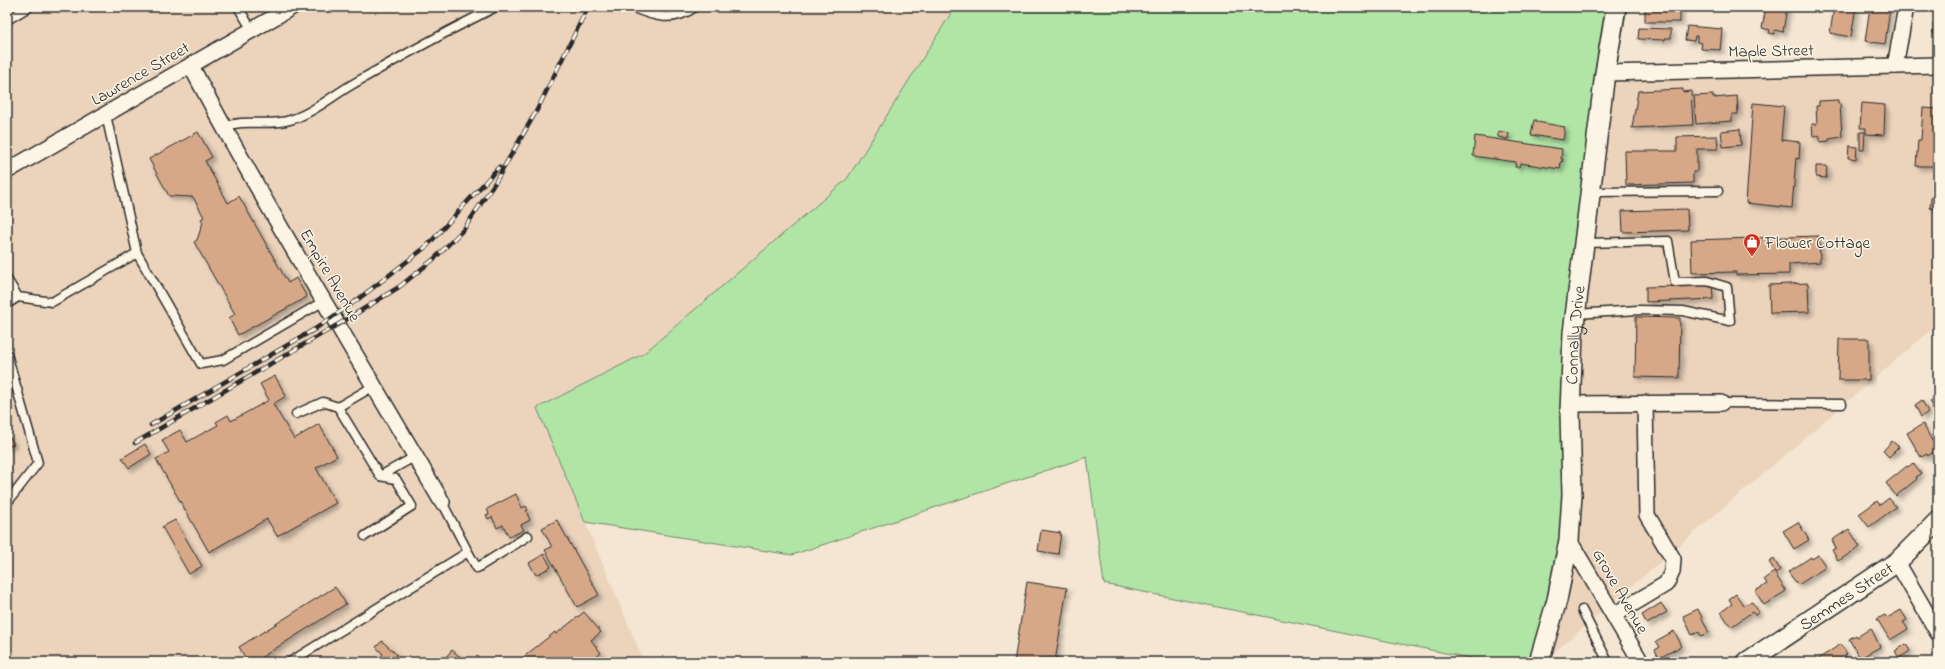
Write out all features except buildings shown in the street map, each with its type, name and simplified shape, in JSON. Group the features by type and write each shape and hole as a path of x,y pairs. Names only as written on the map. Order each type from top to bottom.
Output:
{"street":[{"name":"Lawrence Street","path":"7,171 292,7"},
{"name":"Connally Drive","path":"1539,662 1557,600 1569,540 1572,495 1570,404 1576,314 1605,73 1616,7"},
{"path":"1895,66 1906,7"},
{"name":"Maple Street","path":"1605,73 1938,65"},
{"name":"Empire Avenue","path":"191,66 224,127 324,301 442,502"},
{"path":"1614,615 1666,584 1672,572 1673,559 1647,515 1645,403"},
{"path":"1570,404 1721,403"},
{"name":"Semmes Street","path":"1747,662 1897,562 1938,521"},
{"name":"Grove Avenue","path":"1569,540 1641,662"},
{"path":"1897,562 1938,633"}],"lane":[{"path":"7,20 29,7"},
{"path":"238,7 252,30"},
{"path":"224,127 238,122 268,123 289,120 314,110 338,92 390,62 496,7"},
{"path":"631,7 645,13 668,18 686,14 695,7"},
{"path":"106,114 137,253 201,364 223,360 324,301"},
{"path":"1591,192 1718,191"},
{"path":"1576,314 1638,310 1684,311 1730,321 1727,287 1707,281 1675,282 1668,241 1584,244"},
{"path":"7,304 18,298 52,302 137,253"},
{"path":"7,279 18,298"},
{"path":"7,354 38,463 7,503"},
{"path":"338,407 374,386"},
{"path":"296,414 323,402 338,407 380,476 396,479 412,506 365,536"},
{"path":"1721,403 1842,404"},
{"path":"380,476 416,456"},
{"path":"442,502 477,568 528,536"},
{"path":"290,662 468,552"},
{"path":"1582,610 1605,661"}],"shaded area":[{"path":"7,7 955,7 847,179 643,354 537,408 644,662 7,662"},
{"path":"1938,61 1938,324 1543,662 1574,313 1618,66"}],"green space":[{"path":"955,7 1627,7 1574,313 1575,551 1536,662 1490,662 1104,584 1087,457 792,555 585,522 537,408 643,354 847,179"}],"railway":[{"path":"135,443 344,321 399,287 434,259 464,229 496,181 537,110 588,7"},
{"path":"151,425 315,329 357,300 427,246 499,167"}],"place":[{"name":"Flower Cottage","path":"1752,257"}]}
